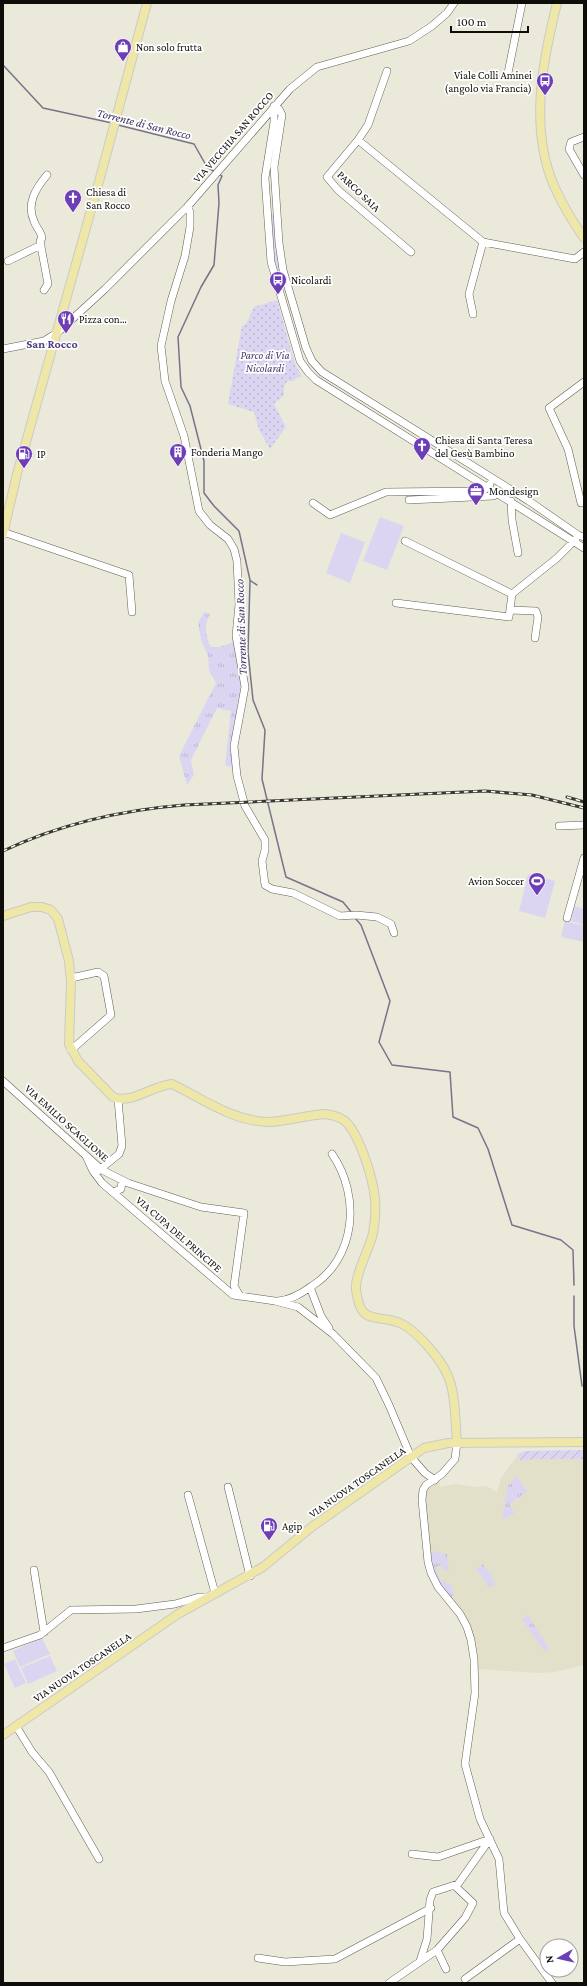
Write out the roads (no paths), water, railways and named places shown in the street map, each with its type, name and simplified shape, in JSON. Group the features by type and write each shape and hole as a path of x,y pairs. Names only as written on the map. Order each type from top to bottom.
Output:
{"main road":[{"path":"3,533 17,474 103,170 147,3"},
{"path":"557,3 543,70 541,100 543,147 554,188 584,238"},
{"path":"3,916 31,907 42,907 51,910 58,919 69,961 71,978 68,1038 71,1050 78,1061 91,1075 109,1093 118,1099 132,1098 162,1085 172,1084 229,1114 244,1118 269,1122 325,1114 332,1115 345,1121 354,1133 362,1150 375,1199 373,1233 355,1286 361,1309 370,1318 400,1323 408,1328 441,1363 448,1374 451,1387 457,1442"},
{"name":"VIA NUOVA TOSCANELLA","path":"3,1735 178,1614 250,1576 313,1526 411,1457 431,1445 457,1442 584,1442"}],"street":[{"name":"VIA VECCHIA SAN ROCCO","path":"3,349 44,341 57,333 188,206 274,106 290,89 316,67 409,40 432,26 447,13 454,3"},
{"path":"508,73 522,3"},
{"name":"PARCO SAIA","path":"387,71 368,125 358,140 327,177 338,190 411,252"},
{"path":"274,106 279,109 282,115 274,167 281,261 287,286 309,357 315,366 322,372 506,486 581,536 557,558 512,594 509,618 396,603"},
{"path":"274,106 274,122 265,178 270,250 277,285 300,361 316,380 488,486 584,548"},
{"path":"584,137 571,142 569,149 584,175"},
{"path":"358,140 483,242 575,259 584,252"},
{"path":"44,290 48,284 41,245 41,232 32,219 32,200 33,194 47,175"},
{"path":"188,206 190,213 190,226 185,256 171,301 161,346 165,381 184,436 199,511 210,525 228,540 234,549 237,561 239,604 236,636 245,687 234,746 237,776 245,806 264,840 265,850 262,861 265,885 272,889 293,893 340,916 356,915 377,917 391,924 394,933"},
{"path":"267,209 276,209"},
{"path":"473,314 469,294 483,242"},
{"path":"8,261 41,245"},
{"path":"277,285 279,278 285,277"},
{"path":"277,285 286,288 287,286"},
{"path":"287,318 296,315"},
{"path":"581,503 568,449 549,408 584,382"},
{"path":"313,503 330,516 386,492 483,491 493,478"},
{"path":"409,500 500,494 506,486"},
{"path":"511,501 512,520 518,553"},
{"path":"3,533 129,576 132,612"},
{"path":"405,541 512,594"},
{"path":"510,610 536,611 538,617 535,638"},
{"path":"559,826 584,825"},
{"path":"567,918 584,858"},
{"path":"71,978 98,972 104,976 111,1014 71,1050"},
{"name":"VIA EMILIO SCAGLIONE","path":"3,1081 102,1170 122,1181 201,1207 244,1213 235,1277 235,1289 240,1296"},
{"path":"96,1175 119,1154 122,1146 118,1099"},
{"name":"VIA CUPA DEL PRINCIPE","path":"275,1301 296,1296 310,1288 323,1278 341,1255 350,1225 348,1198 344,1179 332,1154"},
{"name":"VIA CUPA DEL PRINCIPE","path":"86,1156 96,1175 113,1192 233,1295 275,1301 298,1307 318,1318"},
{"path":"113,1192 121,1189 122,1181"},
{"path":"220,1283 229,1282 235,1277"},
{"path":"315,1299 323,1278"},
{"path":"310,1288 315,1299 318,1318 376,1378 411,1457 425,1473 435,1480"},
{"path":"296,1296 294,1302 298,1307"},
{"path":"457,1442 455,1459 435,1480 426,1485 423,1490 422,1500 428,1562 431,1573 438,1587 460,1614 467,1627 471,1640 474,1659 475,1693 472,1720 464,1760 480,1819 500,1864 504,1913 520,1939 552,1983"},
{"path":"425,1473 426,1485"},
{"path":"228,1487 250,1576"},
{"path":"3,1648 40,1635 71,1610 136,1609 175,1604 212,1595 188,1495"},
{"path":"34,1570 44,1632"},
{"path":"16,1726 32,1752 49,1772 99,1858"},
{"path":"412,1854 438,1857 490,1839"},
{"path":"420,1961 427,1939 431,1908 430,1900 433,1892 444,1887 455,1886 458,1884 490,1839"},
{"path":"389,1983 437,1950 465,1918 472,1905 472,1901 455,1886"},
{"path":"258,1958 285,1962 335,1959 431,1908"},
{"path":"465,1979 520,1939"},
{"path":"437,1950 446,1969"}],"waterway":[{"name":"Torrente di San Rocco","path":"3,65 43,108 112,123"},
{"name":"Torrente di San Rocco","path":"118,125 194,144 207,167 215,172"},
{"name":"Torrente di San Rocco","path":"219,174 222,176 218,185 219,203 214,265 201,287 178,337 181,387 190,406 204,461 204,493 214,506 239,531 250,580 248,652 253,700 265,730 262,779 286,877 343,902 352,913"},
{"path":"251,581 257,585"},
{"name":"Torrente di San Rocco","path":"355,918 361,925 390,1001 379,1042 392,1065 450,1072 453,1117 478,1128 488,1149 512,1225 561,1240 573,1250 574,1285"},
{"name":"Torrente di San Rocco","path":"574,1296 574,1326 582,1386"}],"railway":[{"path":"3,851 47,833 92,820 138,810 184,805 485,791 532,795 584,808"},
{"path":"567,797 584,802"}],"place":[{"name":"Non solo frutta","path":"123,62"},
{"name":"Viale Colli Aminei (angolo via Francia)","path":"545,96"},
{"name":"Chiesa di San Rocco","path":"73,213"},
{"name":"Nicolardi","path":"278,295"},
{"name":"Pizza con…","path":"66,334"},
{"name":"Chiesa di Santa Teresa del Gesù Bambino","path":"422,461"},
{"name":"Fonderia Mango","path":"178,467"},
{"name":"IP","path":"24,469"},
{"name":"Mondesign","path":"476,506"},
{"name":"Avion Soccer","path":"537,896"},
{"name":"Agip","path":"269,1541"}],"district":[{"name":"San Rocco","path":"52,344"}],"park label":[{"name":"Parco di Via Nicolardi","path":"265,361"}]}
